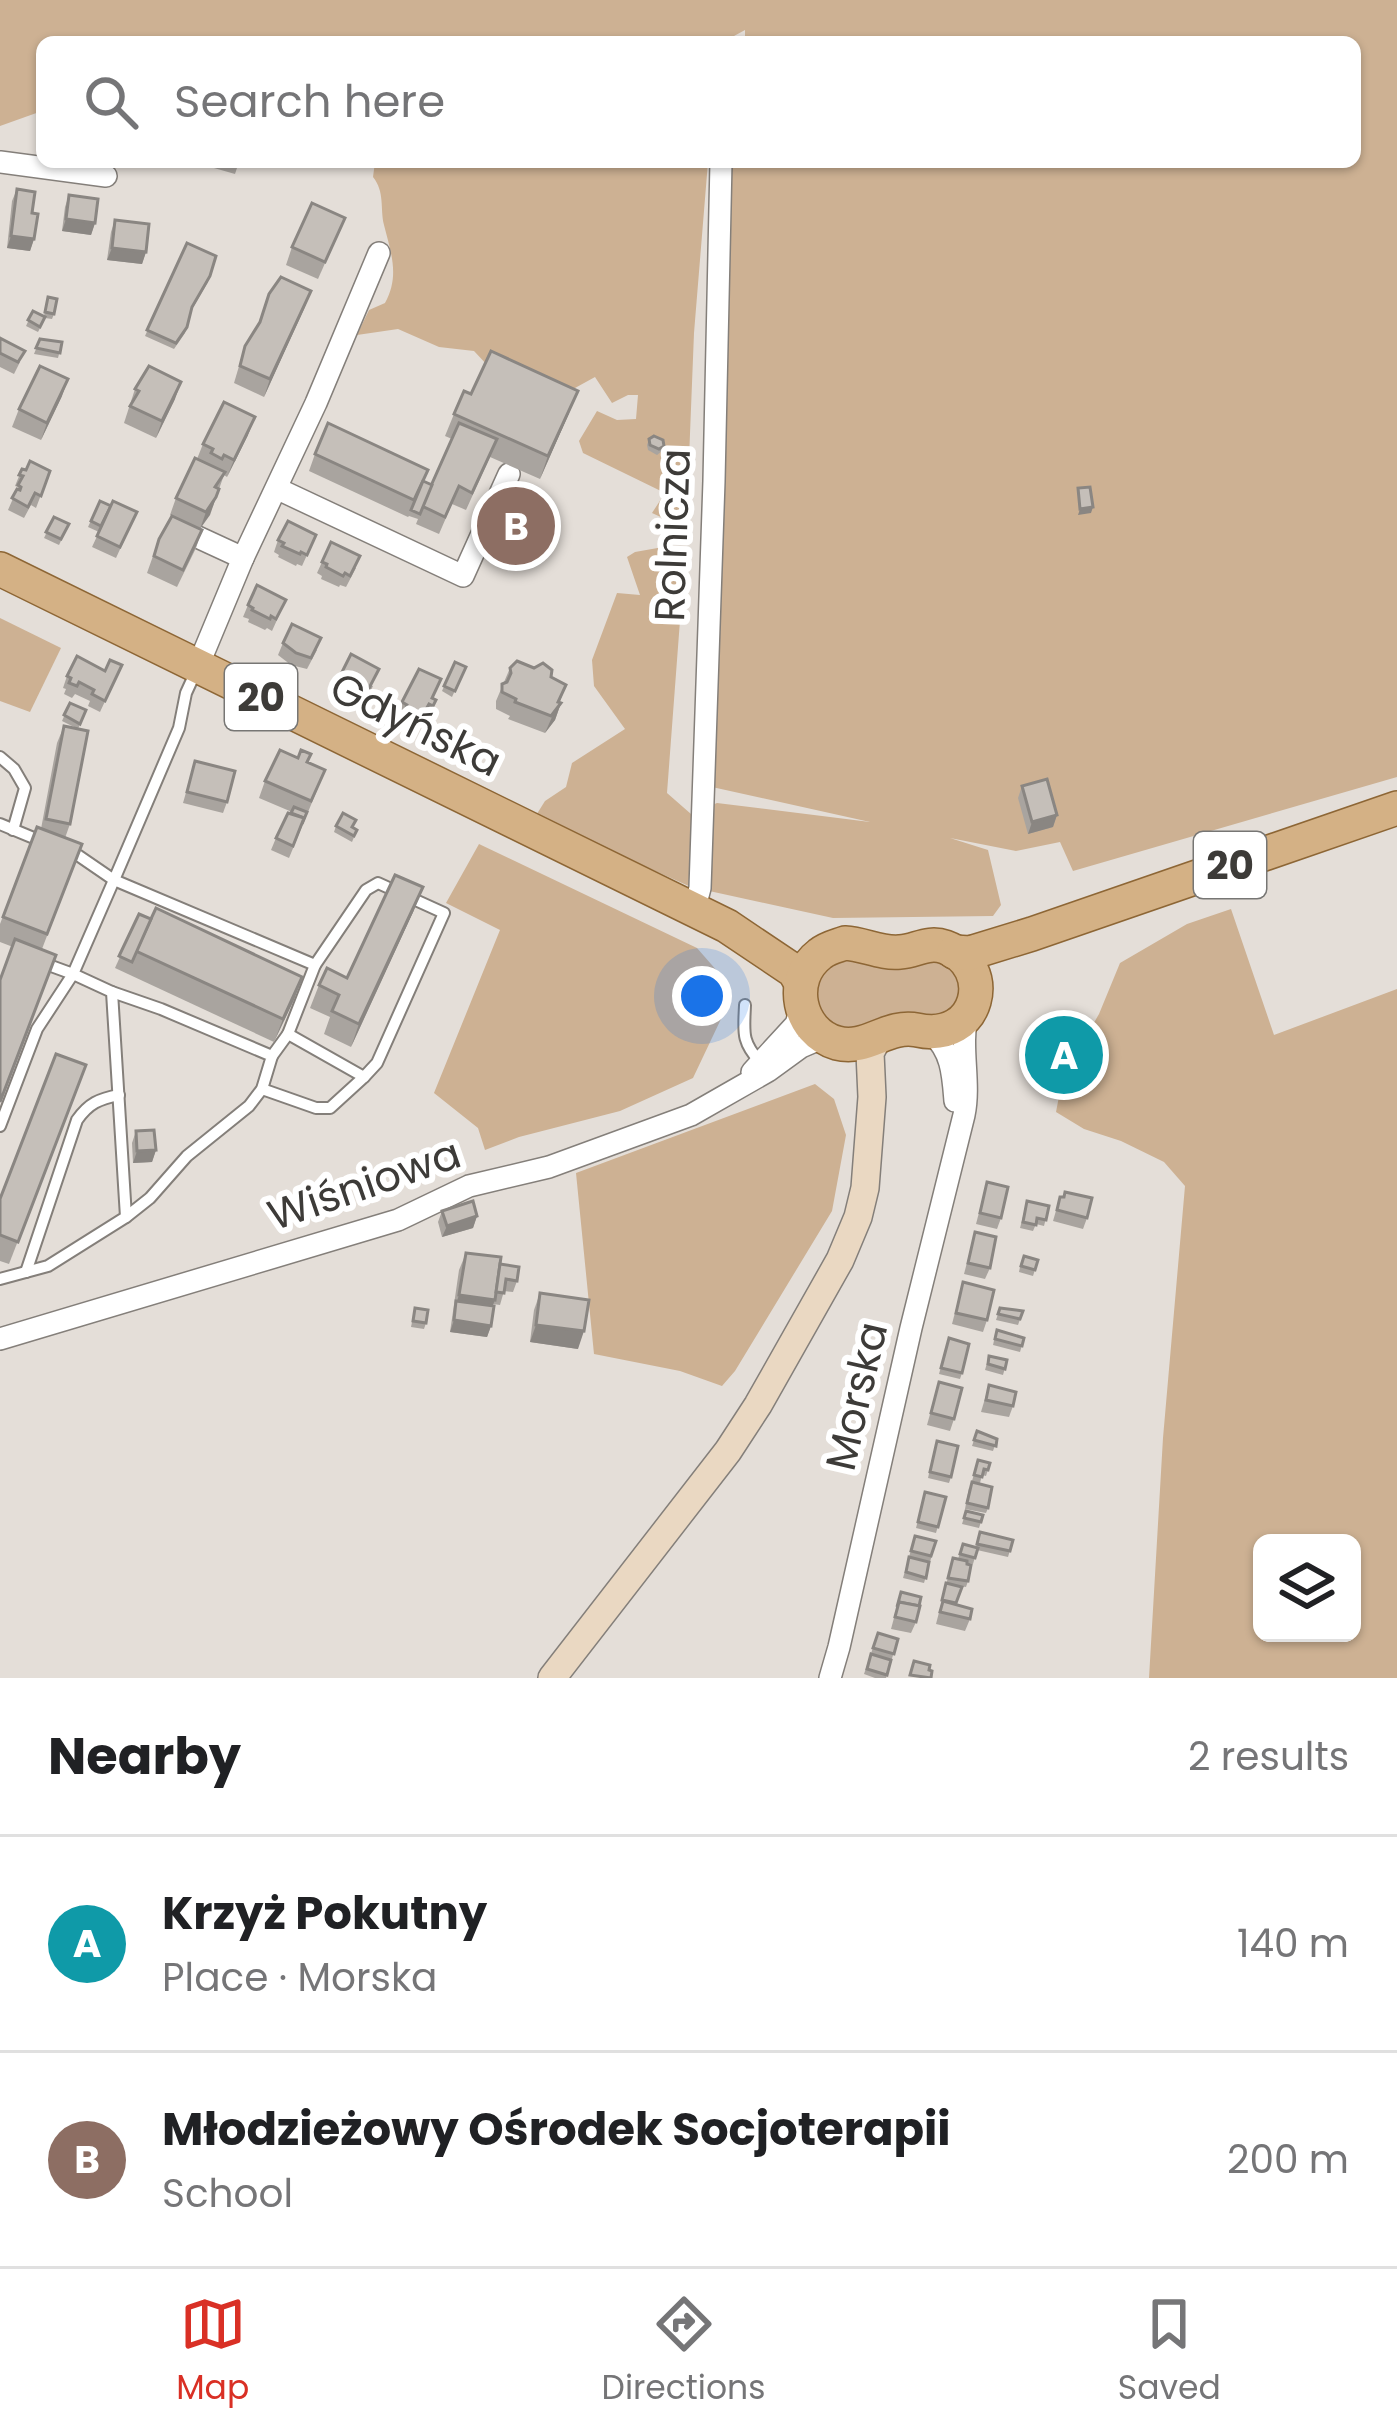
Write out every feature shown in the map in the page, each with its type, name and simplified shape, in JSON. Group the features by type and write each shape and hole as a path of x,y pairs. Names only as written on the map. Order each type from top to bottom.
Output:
{"main road":[{"name":"Gdyńska","path":"0,569 727,926 794,971 801,996"},
{"name":"20","path":"825,951 845,943 892,952 926,944 970,953 1397,808"},
{"name":"Gdyńska","path":"727,926 808,951 825,951"},
{"name":"20","path":"801,996 812,1028 834,1042 864,1043 902,1028 932,1034 953,1028 994,965 1033,934"},
{"path":"801,996 806,969 825,951"},
{"path":"954,952 970,968 972,1001"},
{"path":"552,1678 728,1451 841,1260 858,1217 867,1169 870,1053 879,1036"},
{"path":"834,1042 849,1060 868,1125"}],"street":[{"path":"0,162 36,167"},
{"path":"45,168 106,176"},
{"name":"Rolnicza","path":"694,911 700,888 721,168"},
{"path":"198,666 379,253"},
{"path":"278,489 463,576 509,474"},
{"path":"170,524 243,559"},
{"name":"Wiśniowa","path":"0,1339 398,1220 469,1186 549,1167 691,1115 764,1066 796,1024 801,996"},
{"name":"Morska","path":"830,1678 967,1102 964,1030 972,1001"},
{"name":"Morska","path":"932,1034 950,1063 958,1131"},
{"name":"Wiśniowa","path":"764,1066 814,1041 834,1042"}],"lane":[{"path":"0,1126 37,1029 74,974 178,728 198,666"},
{"path":"0,758 14,769 25,788 13,830"},
{"path":"0,824 79,856 114,880 315,965"},
{"path":"0,1279 49,1266 126,1217 187,1156 249,1106 262,1090 272,1056 288,1034 315,965 366,890 378,883 444,913 377,1063 364,1077 330,1108 262,1090"},
{"path":"29,958 272,1056"},
{"path":"112,992 126,1217"},
{"path":"745,1005 747,1047 764,1066"},
{"path":"288,1034 364,1077"},
{"path":"26,1272 77,1120 96,1100 118,1095"}],"shaded area":[{"path":"0,0 1397,0 1397,777 1073,871 1060,842 1016,851 950,838 988,850 1001,905 993,916 833,918 691,887 535,817 545,801 566,787 572,763 625,729 594,686 592,660 617,593 640,595 627,557 669,546 679,562 682,594 667,793 691,814 717,803 870,822 712,787 732,168 1361,168 1361,36 745,36 745,30 734,36 36,36 36,113 0,126"},
{"path":"374,168 708,168 687,509 678,525 652,513 665,493 583,453 579,441 597,411 617,420 636,419 638,395 612,403 595,377 575,388 566,402 489,367 474,351 439,347 398,329 357,335 369,310 385,303 392,283 381,194"},
{"path":"0,618 61,648 30,712 0,701"},
{"path":"479,844 697,948 718,972 721,1019 693,1078 620,1111 485,1150 478,1128 434,1093 500,930 446,903"},
{"path":"1231,909 1274,1035 1397,989 1397,1678 1149,1678 1185,1186 1164,1162 1084,1129 1056,1112 1063,1076 1099,1014 1120,963 1187,924"},
{"path":"837,957 944,959 963,982 951,1016 839,1031 813,1004 818,973"},
{"path":"815,1084 834,1099 846,1135 832,1211 735,1371 722,1386 680,1371 594,1354 576,1173"}],"building":[{"path":"17,189 35,192 34,239 11,236"},
{"path":"69,195 98,199 95,223 66,219"},
{"path":"312,203 345,218 325,262 292,247"},
{"path":"115,220 149,224 146,252 112,248"},
{"path":"187,243 216,256 176,343 147,330"},
{"path":"281,277 311,291 270,379 240,366 245,346"},
{"path":"48,297 57,299 54,314 45,312"},
{"path":"33,311 45,317 40,327 28,320"},
{"path":"0,338 25,351 18,362 0,353"},
{"path":"40,339 62,342 60,353 36,348"},
{"path":"491,351 578,391 548,456 454,414 464,391 471,394"},
{"path":"40,366 68,379 47,423 19,409"},
{"path":"149,366 181,382 162,421 130,406"},
{"path":"224,402 255,417 234,460 224,455 222,459 203,444"},
{"path":"328,423 428,470 414,500 315,454"},
{"path":"459,423 497,439 472,493 459,486 445,517 422,506"},
{"path":"654,436 663,440 664,446 650,445"},
{"path":"195,458 225,472 206,512 176,498"},
{"path":"30,461 50,471 41,496 35,493 28,507 12,498 21,487 23,476 19,475"},
{"path":"423,481 432,485 420,514 411,510"},
{"path":"1090,487 1093,507 1080,509 1078,488"},
{"path":"100,501 111,506 101,526 91,521"},
{"path":"113,501 137,512 120,547 97,536"},
{"path":"172,516 202,530 183,570 154,556"},
{"path":"54,517 69,524 61,539 46,532"},
{"path":"288,521 316,535 307,555 278,540"},
{"path":"331,542 360,556 350,576 322,562"},
{"path":"257,585 286,600 276,619 248,605"},
{"path":"292,624 321,638 311,658 283,643"},
{"path":"351,654 379,669 367,692 339,678"},
{"path":"77,656 105,671 110,660 122,665 105,701 79,682 77,686 69,683 67,676"},
{"path":"517,661 534,668 543,663 552,670 551,677 566,685 551,716 502,692"},
{"path":"455,662 466,667 455,691 444,686"},
{"path":"419,669 441,679 433,706 429,704 418,714 402,702"},
{"path":"70,703 86,710 80,724 64,715"},
{"path":"64,726 88,731 70,824 46,819"},
{"path":"280,750 298,758 301,750 311,754 307,762 325,770 311,801 265,781"},
{"path":"195,761 235,771 227,802 187,792"},
{"path":"1047,779 1057,815 1032,822 1022,786"},
{"path":"294,807 307,812 302,824 304,818 291,813"},
{"path":"288,813 304,818 293,846 276,838"},
{"path":"343,813 356,820 354,836 336,826"},
{"path":"37,827 82,844 47,934 3,917"},
{"path":"395,875 423,887 359,1024 332,1011 339,995 319,985 327,968 347,978"},
{"path":"156,908 302,977 283,1019 136,951"},
{"path":"139,914 151,919 132,962 119,956"},
{"path":"15,939 56,955 0,1102 0,980"},
{"path":"56,1054 86,1065 18,1242 0,1235 0,1199"},
{"path":"154,1130 156,1150 137,1151 136,1131"},
{"path":"987,1182 1008,1187 1001,1218 980,1213"},
{"path":"1065,1192 1092,1198 1087,1218 1057,1210"},
{"path":"473,1201 477,1216 447,1226 442,1211"},
{"path":"1027,1201 1049,1206 1046,1220 1037,1218 1036,1225 1023,1222"},
{"path":"975,1232 996,1237 990,1268 968,1263"},
{"path":"466,1253 501,1257 495,1300 459,1295"},
{"path":"1024,1256 1038,1260 1035,1270 1021,1266"},
{"path":"500,1264 519,1267 517,1281 506,1279 504,1293 496,1292"},
{"path":"963,1282 994,1290 987,1320 956,1313"},
{"path":"540,1293 589,1300 584,1331 536,1325"},
{"path":"456,1301 494,1306 491,1326 454,1320"},
{"path":"415,1308 428,1310 426,1323 413,1321"},
{"path":"1000,1308 1023,1311 1020,1319 998,1314"},
{"path":"997,1330 1024,1338 1022,1346 995,1339"},
{"path":"949,1338 969,1344 962,1373 941,1368"},
{"path":"989,1356 1007,1360 1005,1369 988,1364"},
{"path":"939,1382 962,1388 954,1419 931,1413"},
{"path":"989,1385 1016,1392 1013,1406 986,1400"},
{"path":"977,1431 997,1439 996,1446 974,1440"},
{"path":"937,1441 958,1446 951,1477 930,1472"},
{"path":"978,1460 990,1463 982,1477 974,1475"},
{"path":"972,1482 992,1487 988,1508 967,1503"},
{"path":"925,1492 946,1497 938,1527 918,1522"},
{"path":"966,1511 983,1515 981,1522 964,1518"},
{"path":"980,1532 1013,1540 1010,1551 977,1544"},
{"path":"915,1536 936,1541 931,1556 911,1551"},
{"path":"963,1544 978,1548 975,1558 960,1554"},
{"path":"909,1557 929,1562 926,1578 906,1572"},
{"path":"953,1558 971,1565 968,1581 948,1578"},
{"path":"946,1583 962,1587 956,1603 942,1600"},
{"path":"901,1592 921,1597 919,1606 899,1602 897,1607"},
{"path":"943,1601 972,1609 970,1619 940,1612"},
{"path":"899,1602 920,1606 916,1622 895,1617"},
{"path":"878,1633 898,1639 894,1654 873,1648"},
{"path":"871,1654 891,1660 887,1675 867,1669"},
{"path":"914,1661 930,1665 931,1678 910,1675"}],"place":[{"name":"Młodzieżowy Ośrodek Socjoterapii","path":"516,526"},
{"name":"Krzyż Pokutny","path":"1064,1055"}]}
